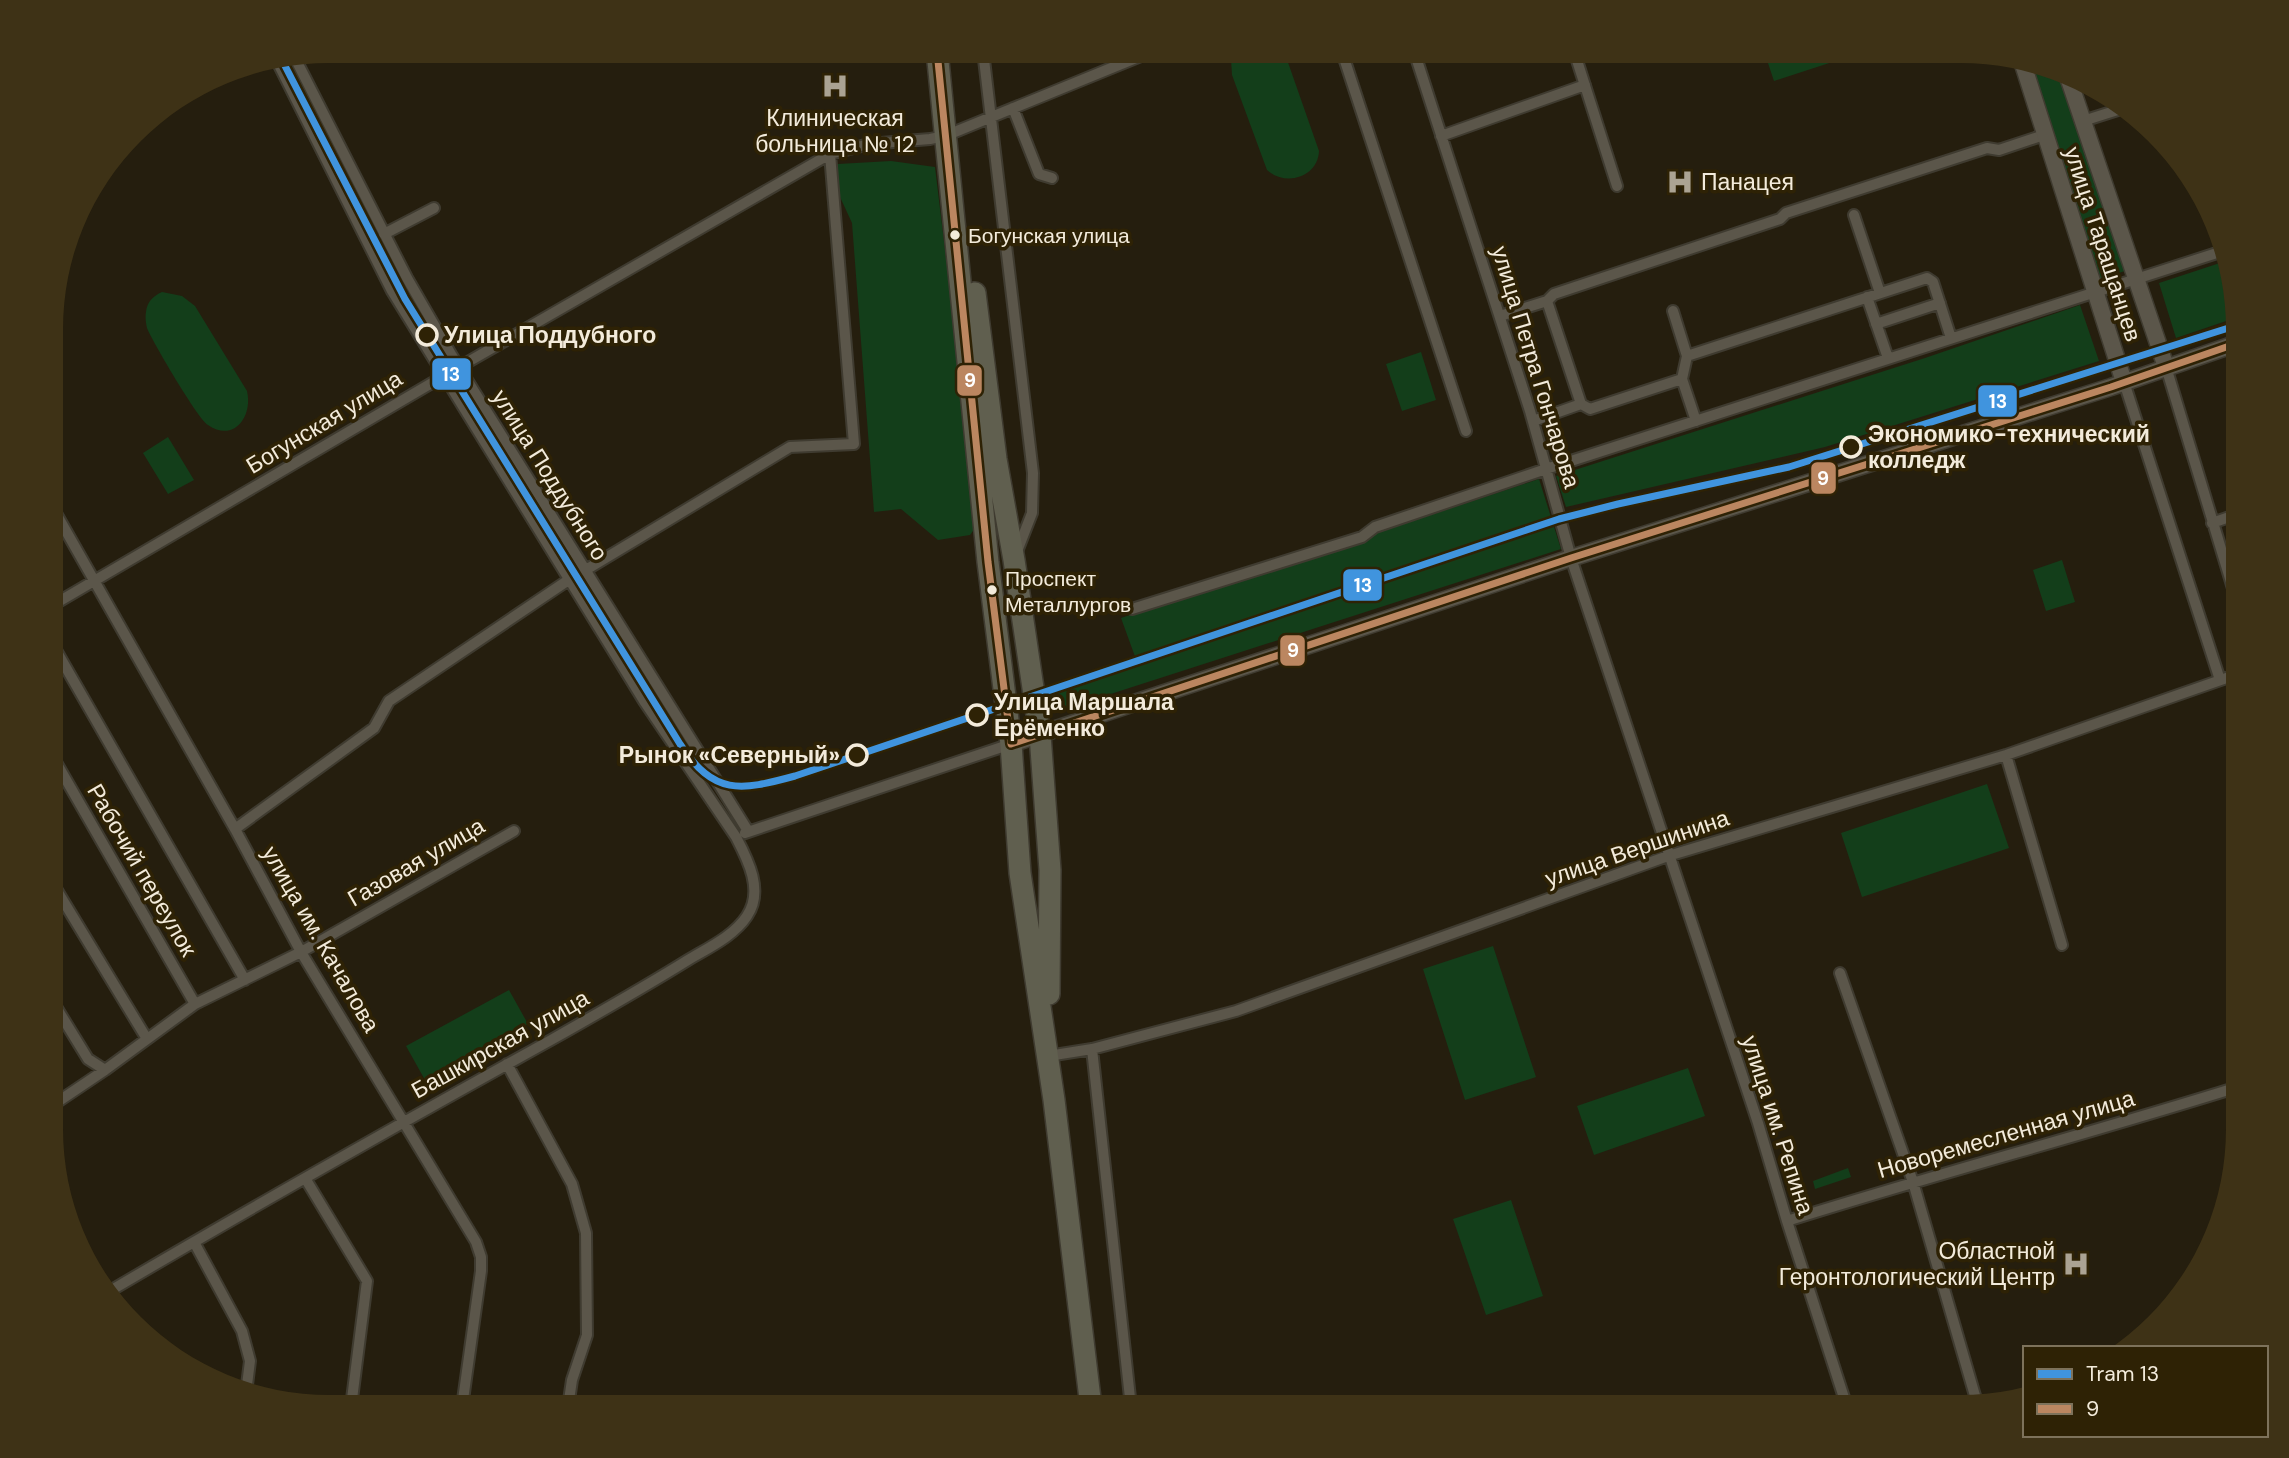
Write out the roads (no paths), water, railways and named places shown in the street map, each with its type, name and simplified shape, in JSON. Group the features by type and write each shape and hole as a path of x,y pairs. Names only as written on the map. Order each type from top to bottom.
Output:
{"highway":[{"path":"939,63 996,460 1040,735 1050,870 1048,1056"},
{"path":"947,63 950,134 988,562 1011,744 1020,873 1076,1267 1089,1395"},
{"path":"988,562 1005,555 1014,560"},
{"path":"1020,873 1030,877 1042,876 1050,870"}],"main road":[{"name":"улица Таращанцев","path":"2025,71 2124,382"},
{"name":"улица Таращанцев","path":"2072,87 2166,367"},
{"path":"1011,744 1571,558 2226,347"}],"street":[{"path":"984,63 1033,473 1032,513 1014,560"},
{"name":"Богунская улица","path":"63,599 459,367 831,155 869,144 930,139 950,134 1124,63"},
{"path":"1346,63 1466,431"},
{"name":"улица Петра Гончарова","path":"1417,63 1500,316 1533,421 1571,558 1668,856"},
{"path":"1580,63 1617,186"},
{"name":"улица Поддубного","path":"298,65 407,278 459,367 748,831"},
{"name":"улица Поддубного","path":"280,67 392,291 644,701 682,756"},
{"path":"1441,136 1585,85"},
{"path":"1013,108 1039,173 1052,178"},
{"path":"2083,121 2113,112"},
{"path":"1500,316 1547,301 1554,294 1780,219 1786,212 1987,148 1999,150 2044,135"},
{"path":"584,571 789,447 853,444 831,155"},
{"path":"384,234 434,208"},
{"path":"1854,215 1880,293"},
{"path":"1132,609 1362,537 1375,527 1546,469 2215,254"},
{"path":"1687,356 1927,278 1933,282 1951,338"},
{"path":"1867,297 1888,358"},
{"path":"1547,301 1581,404 1590,409 1682,379"},
{"path":"1876,324 1940,303"},
{"path":"1673,311 1687,356 1682,379 1696,421"},
{"name":"улица Таращанцев","path":"2166,367 2226,567"},
{"name":"улица Таращанцев","path":"2124,382 2220,680"},
{"path":"1533,421 1581,404"},
{"path":"2212,523 2226,518"},
{"name":"улица им. Качалова","path":"63,525 235,829 301,952 475,1242 481,1257 481,1271 464,1395"},
{"path":"235,829 374,728 389,701 570,579"},
{"path":"63,662 245,980"},
{"name":"улица Вершинина","path":"1048,1056 1092,1049 1240,1010 1668,856 2006,755 2226,678"},
{"path":"736,837 1011,744"},
{"path":"2006,755 2062,945"},
{"name":"Башкирская улица","path":"116,1288 624,999 729,935 740,925 748,915 755,898 753,876 746,855 682,756"},
{"name":"Рабочий переулок","path":"63,774 195,1004"},
{"name":"Газовая улица","path":"63,1098 195,1004 301,952 514,831"},
{"name":"улица им. Репина","path":"1668,856 1758,1123 1843,1395"},
{"path":"63,901 146,1039"},
{"path":"1840,973 1913,1182 1975,1394"},
{"path":"63,1018 88,1059 105,1070"},
{"path":"1092,1049 1130,1395"},
{"path":"507,1064 572,1184 586,1233 587,1335 570,1395"},
{"name":"Новоремесленная улица","path":"1787,1221 2226,1091"},
{"path":"306,1178 366,1281 352,1395"},
{"path":"194,1242 242,1331 250,1361 247,1382"}],"tram line":[{"name":"13","path":"285,67 405,299 680,744 705,773 730,785 759,785 795,776 1559,519 1789,467 2226,329"}],"place":[{"name":"Клиническая больница № 12","path":"835,86"},
{"name":"Панацея","path":"1680,182"},
{"name":"Богунская улица","path":"955,235"},
{"name":"Улица Поддубного","path":"427,335"},
{"name":"Экономико-технический колледж","path":"1851,447"},
{"name":"Проспект Металлургов","path":"992,590"},
{"name":"Улица Маршала Ерёменко","path":"977,715"},
{"name":"Рынок «Северный»","path":"857,755"},
{"name":"Областной Геронтологический Центр","path":"2076,1264"}]}
